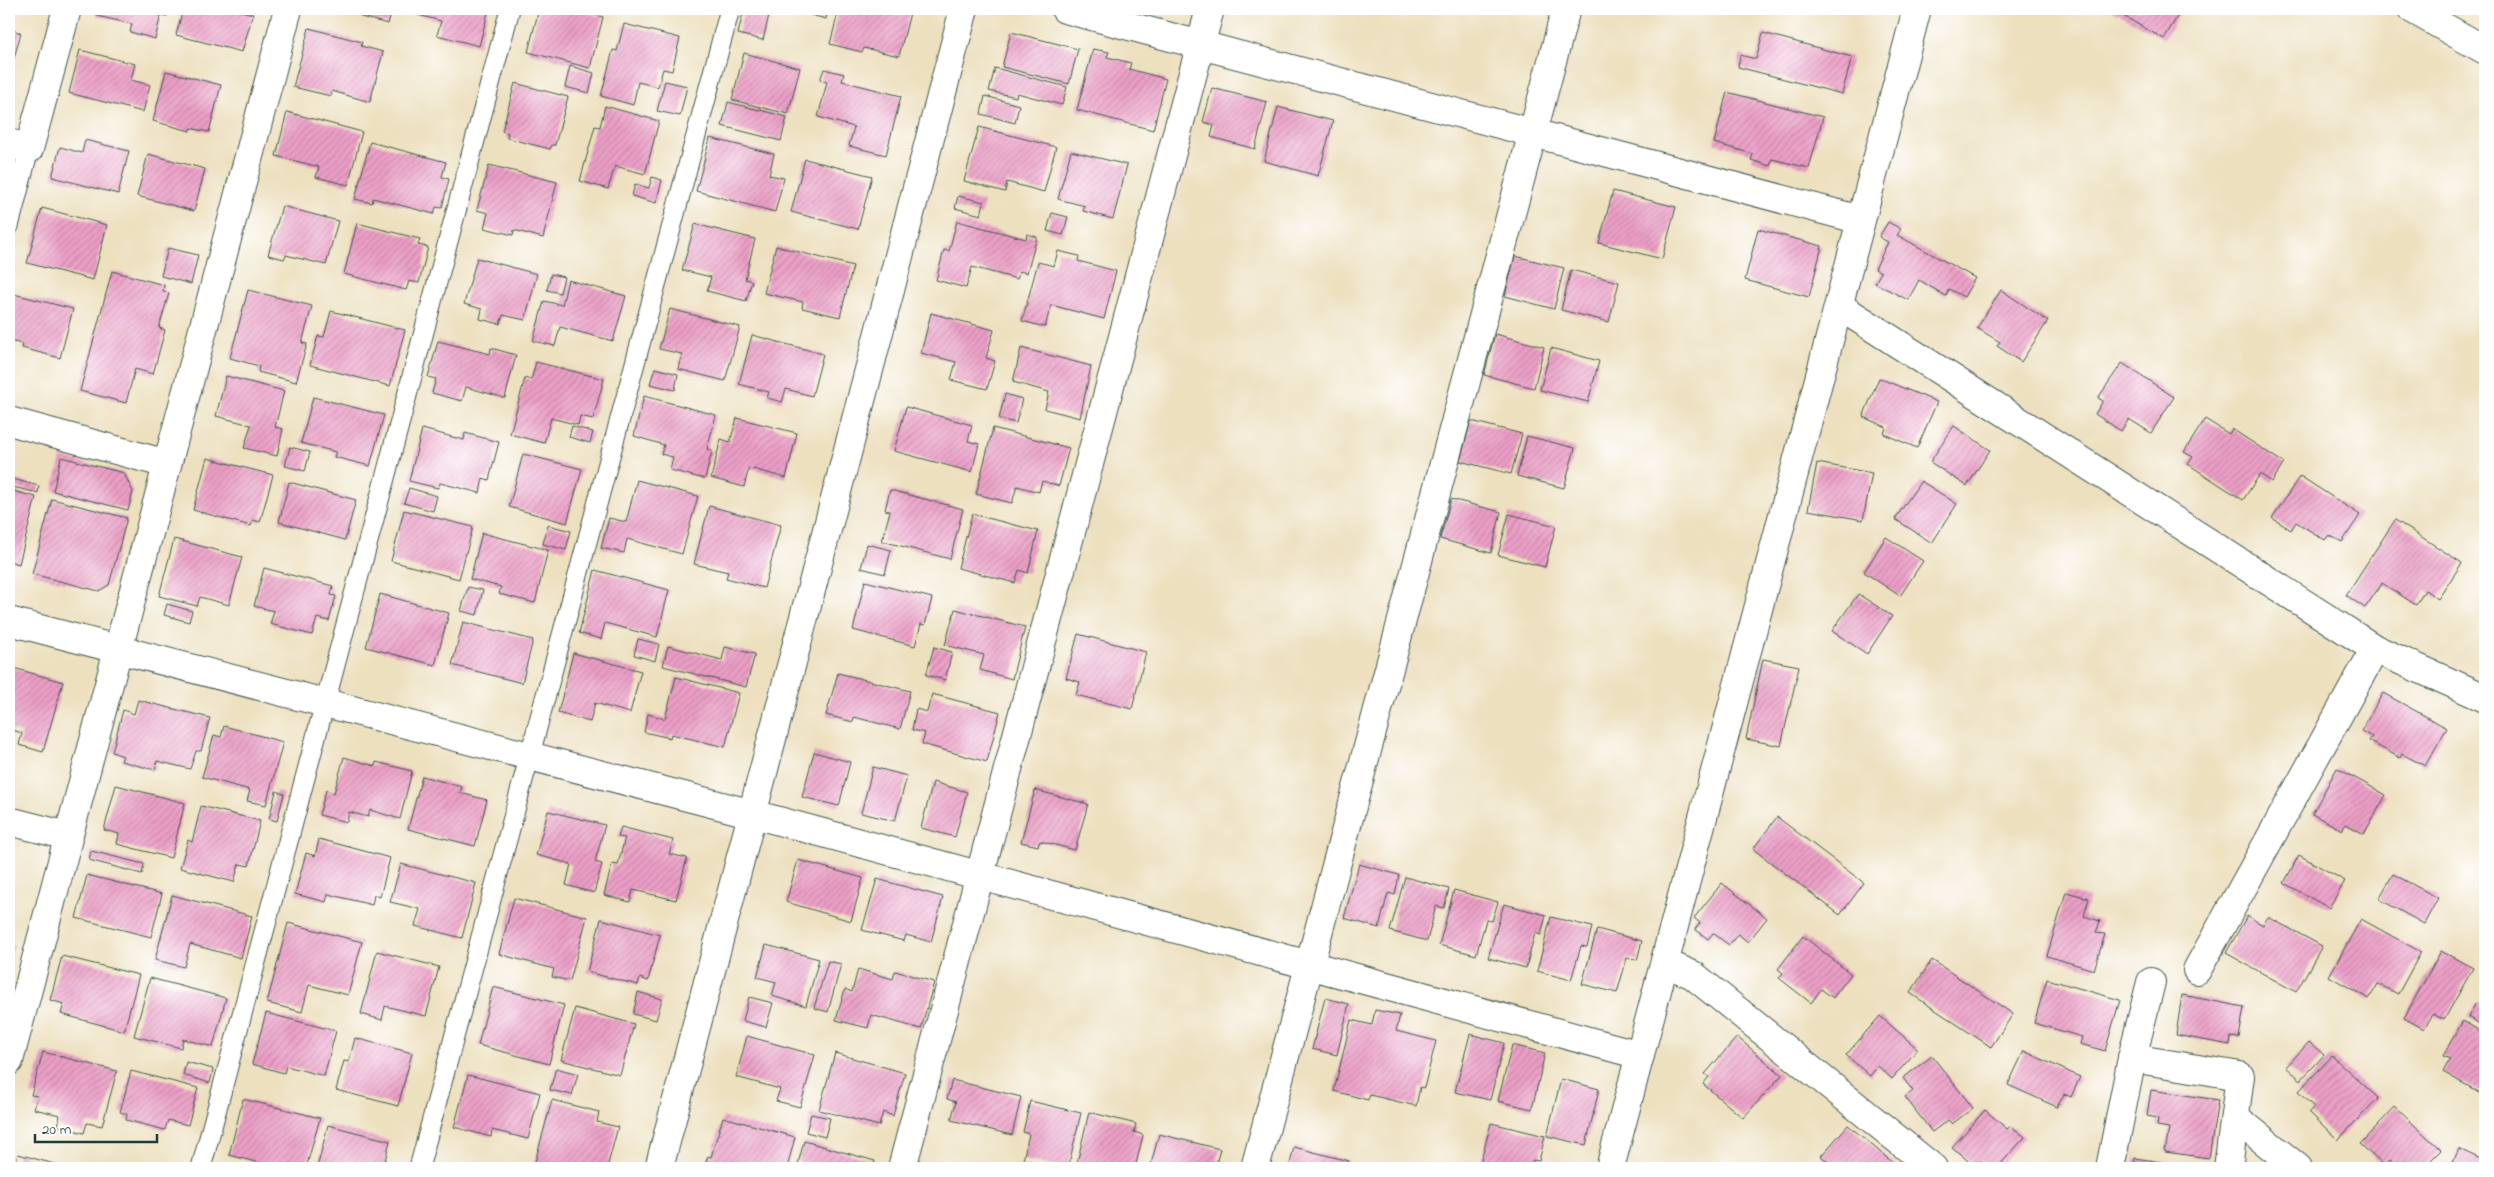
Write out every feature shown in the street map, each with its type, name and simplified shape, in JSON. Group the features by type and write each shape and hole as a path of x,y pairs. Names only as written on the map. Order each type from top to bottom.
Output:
{"street":[{"path":"19,146 66,9"},
{"path":"9,1061 288,9"},
{"path":"659,1168 964,9"},
{"path":"1065,9 1862,220"},
{"path":"902,1168 1210,9"},
{"path":"1255,1168 1566,9"},
{"path":"1610,1168 1918,9"},
{"path":"2412,9 2485,50"},
{"path":"1839,306 2375,649 2485,698"},
{"path":"9,422 167,464"},
{"path":"9,620 753,814 1640,1055"},
{"path":"2197,970 2375,649"},
{"path":"9,820 68,836"},
{"path":"1665,963 1693,975 1933,1168"},
{"path":"2110,1168 2132,1058 2151,982"},
{"path":"2132,1058 2240,1076 2228,1168"},
{"path":"2236,1118 2298,1168"}],"lane":[{"path":"200,1168 510,9"},
{"path":"419,1168 730,9"},
{"path":"9,226 19,146"}],"building":[{"path":"99,9 169,9 167,16 161,15 155,39 130,32 132,24 97,16"},
{"path":"183,9 233,9 253,14 242,52 176,35"},
{"path":"364,9 392,9 388,24 361,17"},
{"path":"413,9 489,9 479,46 437,35 441,21 411,13"},
{"path":"539,9 572,9 603,17 590,68 528,52"},
{"path":"650,9 670,9 668,14"},
{"path":"744,9 770,11 763,40 738,34"},
{"path":"789,9 828,9 826,19"},
{"path":"839,9 911,9 899,56 864,48 862,52 830,44"},
{"path":"2111,9 2182,9 2164,39"},
{"path":"624,24 680,38 672,71 663,69 658,87 638,82 633,105 601,96 613,50 617,51"},
{"path":"309,28 362,42 361,46 383,52 370,102 332,91 331,96 293,87"},
{"path":"9,29 21,33 9,76"},
{"path":"1011,32 1078,49 1069,84 1002,67"},
{"path":"1763,33 1852,57 1842,94 1738,67 1740,55 1756,59"},
{"path":"1093,49 1109,52 1107,57 1131,63 1129,69 1166,79 1153,130 1077,110"},
{"path":"80,50 135,64 131,80 150,85 143,112 69,93"},
{"path":"744,53 800,68 788,114 732,100"},
{"path":"570,66 594,73 589,93 565,87"},
{"path":"995,68 1067,87 1062,105 1017,93 1016,97 989,91"},
{"path":"824,69 844,74 842,81 901,96 886,155 849,146 854,127 818,117 827,82 820,80"},
{"path":"166,71 221,85 209,132 190,128 190,131 153,121"},
{"path":"665,81 687,86 680,116 657,111"},
{"path":"515,83 568,97 555,145 552,145 550,149 507,138 508,133 502,131"},
{"path":"1212,88 1267,102 1255,149 1211,137 1214,125 1203,122"},
{"path":"1727,92 1823,117 1809,168 1772,159 1770,166 1751,160 1753,154 1714,143"},
{"path":"985,96 1019,105 1015,123 981,114"},
{"path":"728,102 787,117 781,141 722,126"},
{"path":"605,106 659,121 645,174 615,166 608,189 580,181 595,126 600,127"},
{"path":"1278,107 1333,121 1318,176 1264,161"},
{"path":"287,112 362,132 348,185 316,177 319,167 276,156"},
{"path":"979,127 1056,147 1044,192 1007,182 1005,192 964,181"},
{"path":"710,138 774,154 769,175 784,178 775,212 696,191"},
{"path":"85,140 129,151 118,194 52,177 60,147 82,153"},
{"path":"370,142 446,162 442,177 449,179 442,208 436,207 434,214 373,198 372,203 355,199"},
{"path":"1071,151 1127,165 1113,219 1083,211 1085,206 1058,199"},
{"path":"148,154 205,169 194,211 137,196"},
{"path":"805,159 872,176 858,229 791,212"},
{"path":"489,165 557,182 543,238 514,230 513,235 484,228 488,213 477,210"},
{"path":"652,177 662,180 656,203 632,196 635,184 649,188"},
{"path":"1613,191 1676,207 1662,259 1599,243"},
{"path":"958,196 984,202 981,215 955,208"},
{"path":"282,206 338,221 326,265 286,255 284,259 268,255"},
{"path":"42,208 107,225 93,280 27,263"},
{"path":"1052,213 1068,217 1063,235 1047,231"},
{"path":"957,221 1026,239 1027,234 1037,237 1027,273 1020,271 1017,279 972,267 966,288 936,280 944,250 949,251"},
{"path":"1888,222 1901,229 1897,235 1975,278 1964,297 1949,289 1946,296 1919,280 1908,300 1875,283 1881,272 1875,269 1888,242 1879,237"},
{"path":"357,223 420,239 418,245 428,247 419,283 409,281 406,290 344,274"},
{"path":"695,224 755,239 745,279 752,281 746,301 707,291 711,277 682,270"},
{"path":"1758,229 1822,246 1809,297 1745,280"},
{"path":"776,246 853,266 840,317 802,308 803,302 764,293"},
{"path":"168,248 198,255 191,284 161,276"},
{"path":"1058,251 1079,256 1078,261 1116,271 1104,319 1051,305 1045,327 1022,321 1038,262 1054,266"},
{"path":"1515,256 1564,268 1554,309 1505,296"},
{"path":"477,258 537,274 525,320 503,315 500,324 480,319 482,309 464,304"},
{"path":"1571,270 1619,282 1609,322 1561,310"},
{"path":"112,271 164,285 163,291 169,293 159,328 165,330 153,374 135,369 126,403 80,391"},
{"path":"551,274 564,277 560,293 547,290"},
{"path":"568,280 626,296 613,341 560,327 555,346 533,341 544,301 562,305"},
{"path":"248,290 312,306 302,343 307,344 296,382 258,372 259,366 230,358"},
{"path":"2001,290 2048,321 2021,362 1997,346 2000,342 1977,328"},
{"path":"14,294 73,309 60,358 22,348 23,344 9,341 9,313"},
{"path":"670,309 740,327 725,381 678,369 682,354 659,349"},
{"path":"331,311 405,330 390,386 310,365 318,336 324,337"},
{"path":"931,313 994,330 986,358 995,361 987,389 951,380 956,362 921,353"},
{"path":"1495,334 1544,347 1534,388 1484,375"},
{"path":"752,335 823,354 812,396 786,389 782,402 767,398 769,392 739,384"},
{"path":"438,341 490,354 491,348 516,355 505,398 466,387 462,401 432,393 436,379 428,377"},
{"path":"1021,348 1091,366 1080,418 1045,409 1049,392 1013,382"},
{"path":"1551,348 1599,361 1588,402 1540,390"},
{"path":"536,362 604,379 593,419 580,416 578,425 551,418 544,443 510,434 525,378 531,380"},
{"path":"2122,363 2174,397 2151,433 2129,419 2121,431 2095,414 2103,401 2098,398"},
{"path":"655,368 678,374 675,390 650,384"},
{"path":"226,376 284,391 275,427 283,429 277,456 244,448 251,425 216,416"},
{"path":"1879,378 1937,402 1917,448 1884,434 1886,427 1863,417"},
{"path":"1005,394 1022,399 1016,423 999,419"},
{"path":"644,396 716,415 707,449 712,451 705,479 670,470 673,457 661,454 664,445 634,436"},
{"path":"313,397 384,415 370,466 334,457 336,452 301,443"},
{"path":"906,407 972,425 968,441 979,444 972,472 894,451"},
{"path":"737,418 797,433 786,478 749,468 744,487 711,478 721,439 730,442"},
{"path":"2205,419 2229,434 2232,429 2284,463 2272,482 2260,474 2243,500 2188,464 2193,457 2184,452"},
{"path":"1471,421 1522,434 1511,474 1460,461"},
{"path":"572,426 593,432 590,443 569,437"},
{"path":"1954,426 1990,450 1967,486 1930,462"},
{"path":"993,428 1069,448 1059,486 1042,481 1039,492 1017,486 1012,503 976,494"},
{"path":"422,429 464,440 465,433 499,442 489,480 483,478 480,493 440,483 438,488 409,481"},
{"path":"1527,436 1575,448 1564,488 1517,476"},
{"path":"290,447 310,452 305,471 285,466"},
{"path":"523,454 582,469 567,523 509,507"},
{"path":"61,457 124,473 133,492 128,510 53,491"},
{"path":"207,458 273,475 260,522 253,520 251,526 193,510"},
{"path":"1817,463 1872,473 1863,520 1808,510"},
{"path":"2300,476 2360,515 2342,542 2329,535 2325,540 2296,522 2291,530 2272,518"},
{"path":"9,478 39,486 38,493 9,486"},
{"path":"637,480 698,496 682,554 627,539 624,553 601,548 609,518 626,522"},
{"path":"1921,481 1957,504 1932,543 1895,519"},
{"path":"289,482 356,500 345,540 279,522"},
{"path":"409,488 437,496 433,511 404,503"},
{"path":"9,490 36,497 19,564 9,561"},
{"path":"890,490 963,509 950,559 882,541 890,511 885,510"},
{"path":"52,499 127,518 109,585 99,591 32,574"},
{"path":"1451,499 1501,512 1491,553 1440,539"},
{"path":"709,506 781,525 764,588 726,578 728,572 694,564"},
{"path":"404,510 473,527 459,579 391,561"},
{"path":"972,514 1038,531 1028,573 1019,570 1015,583 958,568"},
{"path":"1509,514 1556,526 1545,567 1498,555"},
{"path":"2395,520 2462,563 2438,599 2425,590 2416,605 2382,583 2365,608 2346,595"},
{"path":"548,525 571,531 566,550 543,544"},
{"path":"482,533 548,550 535,603 499,594 501,587 470,579"},
{"path":"1886,537 1923,561 1900,596 1864,572"},
{"path":"174,539 242,557 229,605 200,597 197,606 159,596"},
{"path":"867,544 891,550 885,574 861,568"},
{"path":"264,568 333,586 331,595 336,596 329,621 317,618 312,635 270,624 274,611 254,606"},
{"path":"595,570 669,590 657,637 605,623 601,639 579,633"},
{"path":"865,581 932,598 925,625 921,624 915,646 853,630"},
{"path":"468,587 483,590 477,615 461,611"},
{"path":"380,594 449,613 435,665 366,647"},
{"path":"1858,594 1892,616 1867,654 1832,631"},
{"path":"167,604 192,611 189,622 164,615"},
{"path":"955,609 1025,627 1012,679 980,670 984,655 945,645"},
{"path":"463,622 533,640 522,683 452,665"},
{"path":"1078,634 1146,652 1132,709 1076,695 1080,682 1066,678"},
{"path":"638,639 659,644 655,661 634,655"},
{"path":"668,646 722,660 725,647 755,654 746,687 663,666"},
{"path":"934,647 952,652 945,680 926,675"},
{"path":"573,653 641,671 630,713 595,703 590,722 558,713"},
{"path":"1763,659 1799,666 1781,746 1746,739"},
{"path":"10,667 63,682 43,752 19,745 22,733 9,729"},
{"path":"838,673 910,691 900,729 854,717 853,722 826,715"},
{"path":"676,677 739,693 725,747 671,734 670,738 644,732 648,714 665,719"},
{"path":"2383,693 2447,728 2425,766 2402,754 2400,758 2369,741 2372,737 2361,731"},
{"path":"932,694 1000,712 987,762 922,744 925,733 912,730 916,709 927,712"},
{"path":"138,700 210,718 201,751 196,751 190,769 157,761 155,770 121,761 123,756 112,752 123,710 134,714"},
{"path":"224,726 283,742 266,805 247,801 250,790 202,777 214,735 221,737"},
{"path":"814,752 850,762 839,806 802,797"},
{"path":"344,757 375,766 376,762 412,771 400,819 370,810 368,817 349,812 347,822 319,815 326,790 334,793"},
{"path":"873,767 907,776 895,821 861,813"},
{"path":"2337,768 2386,795 2364,834 2346,824 2342,830 2312,814"},
{"path":"422,776 462,787 460,793 487,800 475,846 408,829"},
{"path":"933,782 967,792 955,837 921,828"},
{"path":"116,785 185,803 171,858 117,844 119,834 104,830"},
{"path":"1035,790 1088,804 1075,850 1040,841 1038,846 1021,842"},
{"path":"276,791 284,794 277,821 269,819"},
{"path":"201,806 260,821 249,866 239,864 234,882 180,868 188,840 192,842"},
{"path":"548,811 605,825 595,862 602,864 594,893 566,885 571,864 536,855"},
{"path":"1777,817 1864,883 1840,915 1753,849"},
{"path":"621,827 673,840 669,854 687,858 676,900 633,890 630,902 604,895 612,864 618,865 625,838 618,837"},
{"path":"319,839 390,858 380,897 374,895 372,905 328,894 326,902 295,894 306,853 315,856"},
{"path":"91,851 144,864 142,874 89,860"},
{"path":"2299,855 2345,881 2329,908 2284,883"},
{"path":"798,860 863,878 851,921 786,902"},
{"path":"401,864 476,883 462,938 415,926 420,909 390,902"},
{"path":"1359,864 1399,875 1395,895 1388,893 1379,928 1344,918"},
{"path":"2393,874 2438,898 2424,924 2379,899"},
{"path":"87,875 162,894 151,937 76,918"},
{"path":"1405,877 1449,889 1444,908 1436,906 1427,941 1390,931"},
{"path":"877,879 943,897 931,942 906,935 904,941 862,930"},
{"path":"1722,883 1767,918 1748,942 1738,934 1729,945 1713,933 1708,939 1695,929 1700,923 1694,918"},
{"path":"1454,890 1498,902 1492,921 1486,920 1476,955 1439,945"},
{"path":"2066,892 2089,898 2084,916 2100,921 2096,933 2105,934 2094,970 2047,956"},
{"path":"172,895 252,916 241,958 190,944 184,967 155,960"},
{"path":"514,898 587,917 570,981 552,977 554,969 499,954"},
{"path":"1504,904 1546,915 1541,935 1535,933 1526,968 1488,958"},
{"path":"2247,916 2263,925 2268,917 2322,946 2296,992 2226,953"},
{"path":"1551,917 1592,927 1587,947 1581,946 1571,980 1537,971"},
{"path":"601,919 660,935 648,981 640,978 638,985 587,972"},
{"path":"2361,919 2421,952 2398,994 2378,984 2369,999 2329,976"},
{"path":"288,923 362,942 348,995 309,985 302,1012 267,1003"},
{"path":"1597,929 1642,941 1637,960 1627,958 1617,993 1582,984"},
{"path":"1803,936 1851,974 1833,998 1821,989 1811,1003 1779,978 1783,973 1778,969"},
{"path":"9,943 14,945 9,961"},
{"path":"766,945 819,959 806,1006 772,996 776,982 757,977"},
{"path":"377,951 439,967 426,1016 385,1006 382,1020 361,1014"},
{"path":"2441,951 2473,968 2444,1020 2433,1014 2424,1029 2404,1018"},
{"path":"62,956 139,975 124,1031 61,1014 64,1004 50,1000"},
{"path":"1932,960 2013,1014 1991,1047 1910,993"},
{"path":"828,961 841,964 828,1012 814,1008"},
{"path":"858,969 893,979 895,971 934,982 921,1029 871,1015 868,1028 836,1020 845,989 852,992"},
{"path":"150,978 226,998 213,1047 183,1039 181,1048 134,1036"},
{"path":"2047,979 2120,1000 2105,1051 2080,1044 2082,1037 2034,1023"},
{"path":"493,987 564,1005 549,1064 478,1045"},
{"path":"638,992 662,999 656,1020 633,1014"},
{"path":"2182,995 2244,1007 2239,1038 2231,1037 2230,1045 2176,1035"},
{"path":"749,997 773,1003 766,1027 743,1021"},
{"path":"1325,998 1349,1004 1337,1055 1312,1049"},
{"path":"2476,1003 2485,1008 2485,1015 2480,1024 2468,1017"},
{"path":"575,1008 634,1024 620,1075 561,1060"},
{"path":"1375,1010 1400,1015 1396,1031 1436,1041 1424,1088 1420,1087 1416,1106 1370,1095 1368,1100 1334,1091 1351,1020 1372,1025"},
{"path":"266,1013 336,1031 324,1076 286,1066 284,1073 252,1064"},
{"path":"1880,1016 1918,1049 1892,1079 1878,1066 1870,1076 1846,1055"},
{"path":"2463,1021 2485,1034 2483,1045 2485,1047 2485,1088 2482,1094 2443,1072 2450,1059 2443,1056"},
{"path":"1470,1034 1504,1043 1490,1100 1455,1092"},
{"path":"747,1036 815,1055 800,1107 776,1101 780,1089 736,1077"},
{"path":"1737,1037 1782,1075 1743,1118 1703,1084 1709,1077 1705,1074"},
{"path":"355,1038 412,1053 398,1106 336,1090 344,1061 349,1062"},
{"path":"2309,1042 2324,1055 2301,1080 2286,1067"},
{"path":"1512,1045 1545,1053 1532,1109 1498,1101"},
{"path":"2024,1051 2080,1077 2071,1097 2064,1094 2057,1107 2008,1085"},
{"path":"43,1052 117,1071 102,1126 87,1123 84,1133 58,1126 60,1115 34,1109 38,1096 31,1095"},
{"path":"835,1053 905,1073 893,1116 883,1112 879,1126 819,1110"},
{"path":"1932,1056 1973,1108 1952,1124 1948,1120 1932,1132 1905,1097 1913,1091 1903,1078"},
{"path":"2332,1056 2378,1098 2338,1140 2309,1112 2314,1107 2298,1092"},
{"path":"186,1062 213,1069 210,1083 183,1075"},
{"path":"556,1068 578,1074 572,1095 550,1090"},
{"path":"131,1071 198,1088 188,1125 168,1120 165,1130 126,1120 127,1114 120,1112"},
{"path":"468,1075 540,1093 528,1139 492,1130 491,1137 454,1127"},
{"path":"1561,1079 1599,1089 1586,1145 1547,1136"},
{"path":"952,1080 1021,1097 1012,1135 951,1120 956,1102 947,1099"},
{"path":"2151,1090 2218,1100 2209,1158 2165,1152 2169,1128 2157,1126 2158,1118 2147,1116"},
{"path":"243,1099 320,1118 306,1168 271,1168 271,1166 229,1155"},
{"path":"552,1100 599,1112 597,1122 618,1127 607,1168 560,1168 535,1162"},
{"path":"1030,1101 1081,1113 1068,1168 1023,1160 1029,1134 1023,1132"},
{"path":"2395,1107 2441,1150 2423,1168 2399,1168 2390,1160 2384,1166 2360,1144"},
{"path":"1985,1110 2007,1129 2011,1126 2025,1137 1997,1168 1989,1168 1981,1161 1975,1167 1952,1147"},
{"path":"1089,1112 1136,1124 1134,1132 1143,1135 1135,1168 1099,1168 1077,1163"},
{"path":"811,1114 830,1118 825,1137 806,1132"},
{"path":"723,1117 795,1137 787,1168 704,1168 708,1156 711,1157"},
{"path":"1491,1123 1545,1136 1539,1161 1533,1160 1531,1168 1479,1168"},
{"path":"328,1125 390,1141 383,1168 317,1168"},
{"path":"1848,1125 1899,1168 1836,1168 1821,1156"},
{"path":"1159,1134 1220,1149 1215,1168 1150,1168"},
{"path":"804,1141 875,1161 873,1168 797,1168"},
{"path":"1294,1147 1349,1161 1347,1168 1289,1168"},
{"path":"2459,1149 2485,1161 2485,1168 2450,1168"},
{"path":"18,1154 69,1168 15,1168"},
{"path":"2135,1158 2194,1167 2194,1168 2134,1168"}]}
